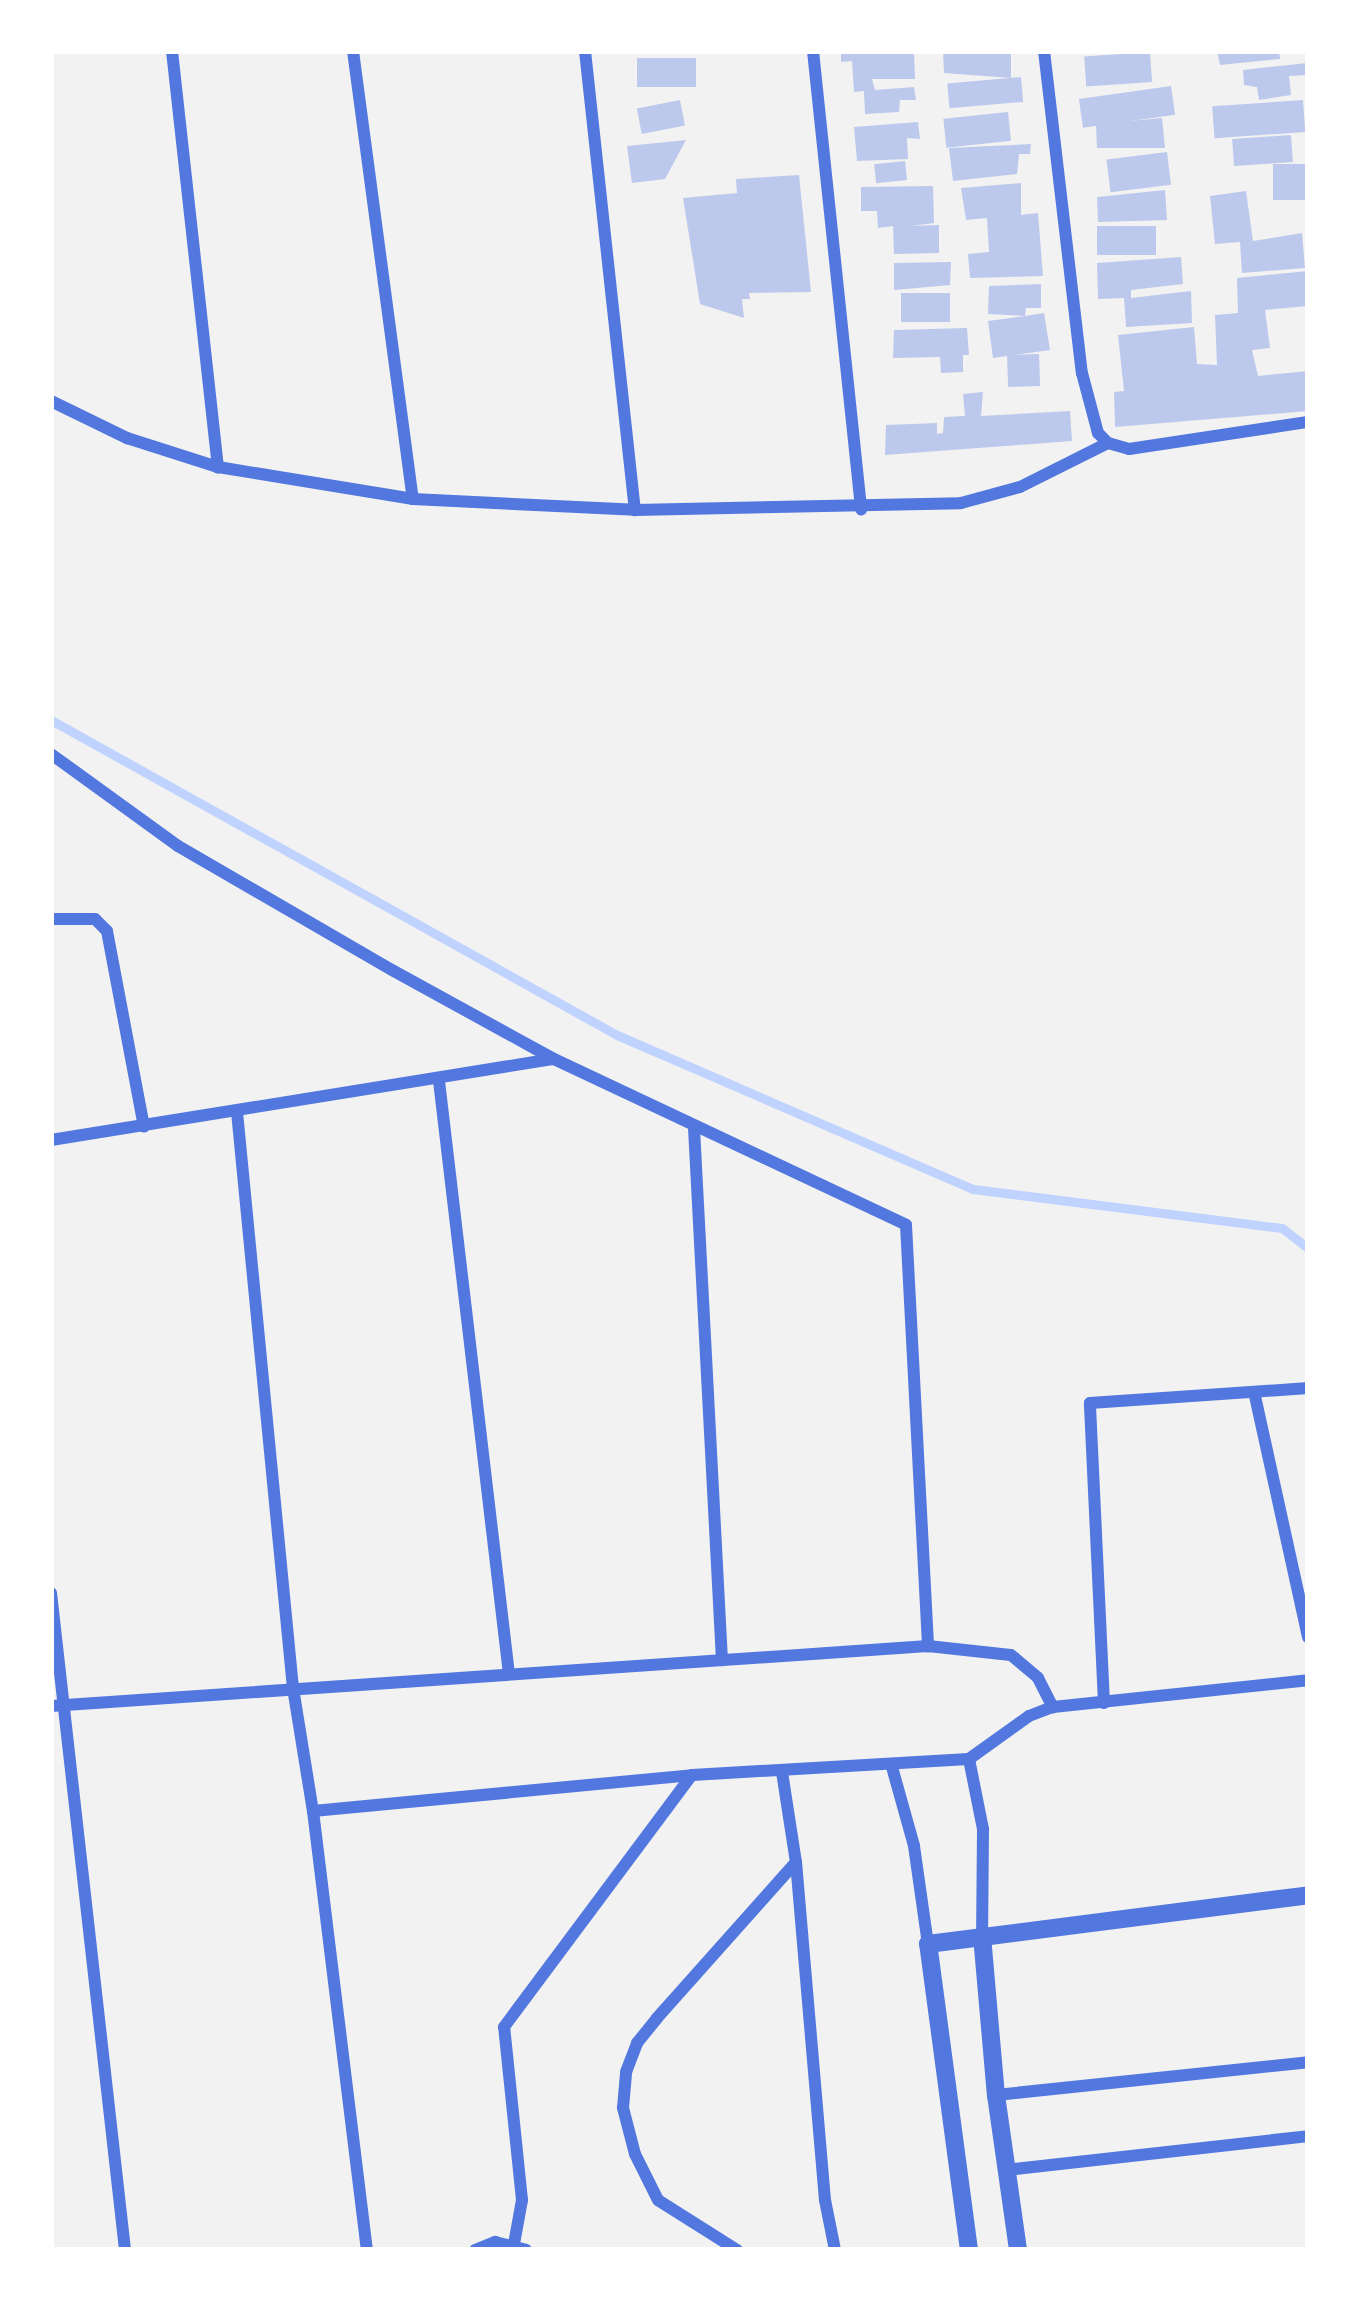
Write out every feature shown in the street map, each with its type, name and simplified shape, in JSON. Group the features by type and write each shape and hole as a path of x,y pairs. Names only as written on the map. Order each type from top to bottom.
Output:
{"street":[{"path":"172,51 218,467"},
{"path":"352,51 413,499"},
{"path":"585,51 635,510"},
{"path":"813,51 860,509"},
{"path":"1044,51 1082,373 1098,433 1108,443 1129,449 1308,422"},
{"path":"51,401 127,438 218,467 413,499 635,510 860,509 961,503 1020,487 1108,443"},
{"path":"51,754 178,846 554,1058 905,1225 928,1646"},
{"path":"51,920 95,920 107,931 118,963 144,1127"},
{"path":"51,1140 439,1081 554,1058"},
{"path":"439,1081 509,1674"},
{"path":"237,1112 293,1688 313,1811 367,2250"},
{"path":"694,1128 722,1660"},
{"path":"1104,1703 1090,1403 1255,1396 1308,1388"},
{"path":"1255,1396 1308,1637"},
{"path":"51,1593 57,1706 125,2250"},
{"path":"57,1706 928,1646 1011,1655 1038,1678 1053,1707"},
{"path":"313,1811 692,1775 969,1759 1029,1716 1053,1707 1308,1680"},
{"path":"969,1759 982,1829 982,1936 995,2095 1018,2250"},
{"path":"892,1767 914,1846 969,2250"},
{"path":"782,1772 796,1862 825,2200 835,2250"},
{"path":"475,2250 495,2242 520,2247 522,2200 504,2027 692,1775"},
{"path":"736,2250 658,2200 635,2153 623,2108 626,2072 637,2043 657,2018 796,1862"},
{"path":"928,1945 1308,1894"},
{"path":"995,2095 1308,2062"},
{"path":"1006,2170 1308,2136"}],"building":[{"path":"841,51 914,53 915,79 872,79 875,90 914,87 916,100 900,100 899,112 865,114 864,91 854,92 852,61 841,62"},
{"path":"943,51 1011,51 1011,78 944,73"},
{"path":"1217,51 1279,51 1280,59 1220,65"},
{"path":"1150,52 1152,82 1086,87 1084,57"},
{"path":"637,58 696,58 696,87 637,87"},
{"path":"1307,63 1308,75 1289,76 1291,95 1259,100 1257,87 1244,85 1243,70"},
{"path":"1021,77 1023,102 949,108 947,83"},
{"path":"1171,86 1175,115 1083,128 1079,99"},
{"path":"680,100 685,126 642,134 637,108"},
{"path":"1303,100 1305,132 1214,138 1212,106"},
{"path":"1008,112 1011,141 946,148 943,119"},
{"path":"1162,118 1165,148 1097,148 1096,124"},
{"path":"918,122 920,139 907,138 908,159 857,161 854,127"},
{"path":"1291,135 1293,162 1234,166 1232,139"},
{"path":"686,140 665,179 632,183 627,146"},
{"path":"1031,144 1030,154 1019,154 1017,174 953,181 949,148"},
{"path":"1167,152 1171,185 1110,192 1106,159"},
{"path":"905,161 907,180 876,183 874,164"},
{"path":"1273,164 1308,164 1308,200 1273,200"},
{"path":"799,175 811,292 749,293 750,299 742,299 744,318 700,304 683,198 737,193 736,179"},
{"path":"1021,183 1021,215 1038,213 1043,276 970,278 968,254 989,252 987,218 966,220 961,188"},
{"path":"933,186 934,223 911,226 939,225 939,253 894,254 893,226 878,228 877,211 861,211 861,187"},
{"path":"1165,190 1167,220 1098,222 1097,197"},
{"path":"1246,191 1253,241 1302,233 1305,268 1242,273 1240,242 1215,244 1210,196"},
{"path":"1097,226 1156,226 1156,255 1097,255"},
{"path":"1181,257 1183,284 1131,290 1131,298 1191,291 1192,323 1126,327 1124,298 1098,299 1097,263"},
{"path":"951,262 950,285 894,290 894,263"},
{"path":"1308,271 1308,306 1265,310 1270,348 1252,350 1258,376 1308,371 1308,411 1115,427 1114,392 1124,391 1118,335 1194,327 1197,364 1217,365 1215,315 1238,313 1237,278"},
{"path":"1041,284 1041,308 1026,308 1025,316 988,314 989,286"},
{"path":"901,293 950,293 950,322 901,322"},
{"path":"1044,313 1050,350 993,358 988,321"},
{"path":"967,328 969,355 963,355 963,372 941,373 940,357 893,358 894,330"},
{"path":"1039,354 1040,386 1008,387 1007,355"},
{"path":"983,392 981,416 1070,411 1072,441 885,455 886,425 937,423 937,434 943,433 944,417 965,416 963,394"}],"waterway":[{"path":"51,720 617,1035 973,1189 1282,1228 1308,1248"}]}
